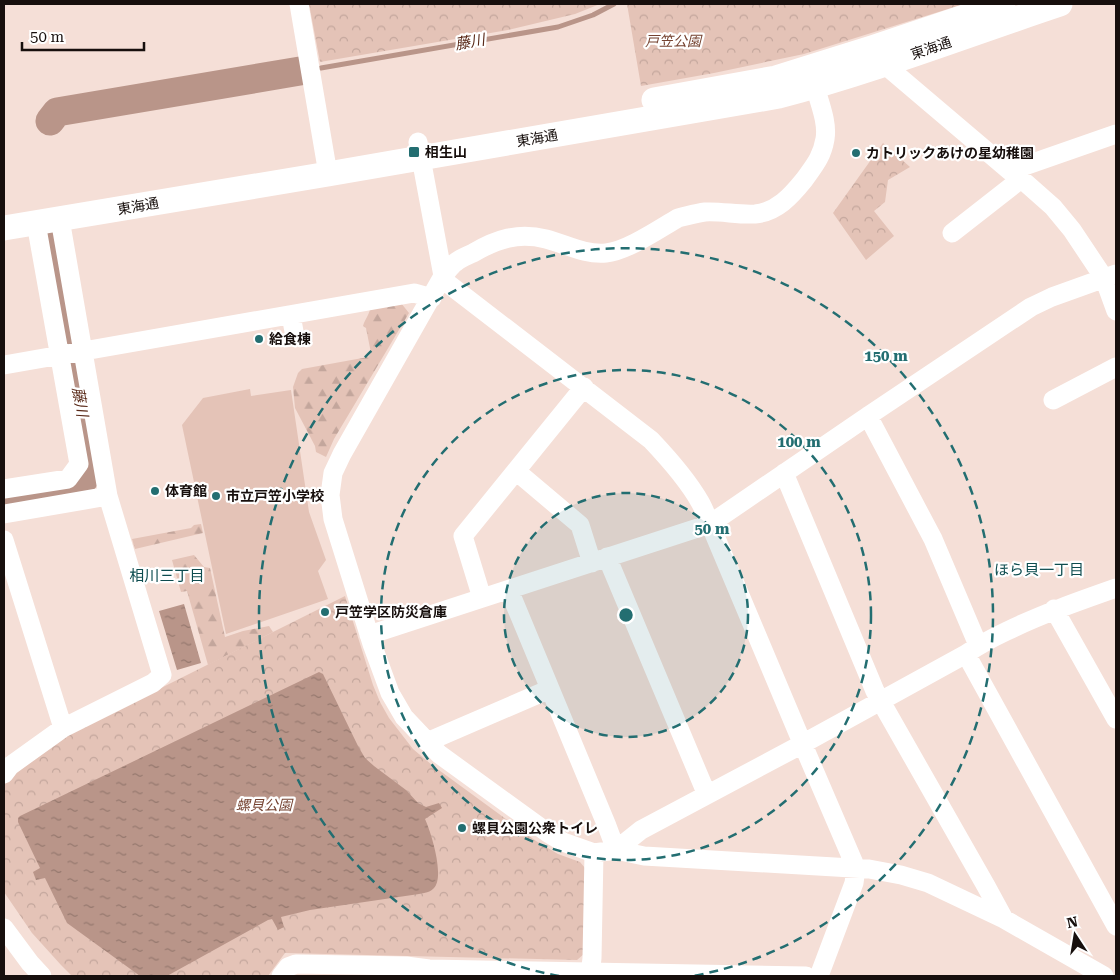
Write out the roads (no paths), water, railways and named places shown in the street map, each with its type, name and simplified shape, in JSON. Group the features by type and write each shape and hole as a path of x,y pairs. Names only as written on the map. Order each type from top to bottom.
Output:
{"main road":[{"name":"東海通","path":"420,150 776,78 1003,4"},
{"name":"東海通","path":"4,212 326,166 780,96 884,64 1060,4"},
{"name":"東海通","path":"4,228 60,219 326,166"}],"street":[{"path":"299,4 326,166"},
{"path":"884,64 1053,207 1110,276 1116,311"},
{"path":"815,86 825,124 825,138 819,160 792,196 769,210 755,214 705,212 678,218 622,250 607,253 578,250 545,239 519,236 504,238 490,243 454,263 442,278 333,473 330,495 333,519 369,635 390,693 404,717 427,742 439,754 563,842 594,853 616,850 644,856 856,868 901,875 928,883 1004,919 1104,976"},
{"path":"952,233 1016,175 1116,134"},
{"path":"420,150 442,278 651,440 673,463 701,504 856,868 854,883 819,976"},
{"path":"4,488 68,479 79,464 72,353 60,219"},
{"path":"4,774 10,766 63,728 153,683 162,675 108,496 72,353 36,223"},
{"path":"369,635 710,524 1031,307 1052,296 1110,276"},
{"path":"4,365 414,293 432,298"},
{"path":"291,315 295,337"},
{"path":"1053,400 1116,367"},
{"path":"482,598 463,536 584,387"},
{"path":"868,416 933,539 972,650 1116,926"},
{"path":"516,471 580,526 599,560 707,795"},
{"path":"784,473 874,691 1004,919"},
{"path":"4,514 108,496"},
{"path":"4,540 63,728"},
{"path":"616,850 641,830 803,744 1023,623 1054,609 1116,588"},
{"path":"509,590 616,850"},
{"path":"1054,609 1115,713"},
{"path":"427,742 550,689"},
{"path":"590,974 594,853"},
{"path":"4,931 42,976"},
{"path":"281,976 288,968 296,964 406,966 426,973 806,976"}],"water":[{"path":"184,604 201,663 177,670 159,611"},
{"path":"319,672 323,674 365,758 406,790 418,803 426,807 439,803 442,808 425,819 438,864 437,882 433,889 419,894 310,910 281,917 284,927 278,930 272,919 268,920 167,976 140,976 67,923 45,878 36,880 33,872 40,868 18,822 20,816"}],"waterway":[{"name":"藤川","path":"321,68 558,27 593,15 614,4"},
{"name":"藤川","path":"50,121 57,112 300,71"},
{"name":"藤川","path":"4,502 76,491 92,467 52,237"}],"place":[{"name":"相生山","path":"414,152"},
{"name":"カトリックあけの星幼稚園","path":"856,153"},
{"name":"給食棟","path":"259,339"},
{"name":"体育館","path":"155,491"},
{"name":"市立戸笠小学校","path":"216,496"},
{"name":"戸笠学区防災倉庫","path":"325,612"},
{"name":"螺貝公園公衆トイレ","path":"462,828"}],"district":[{"name":"ほら貝一丁目","path":"1039,570"},
{"name":"相川三丁目","path":"167,576"}],"park label":[{"name":"戸笠公園","path":"673,41"},
{"name":"螺貝公園","path":"264,805"}]}
